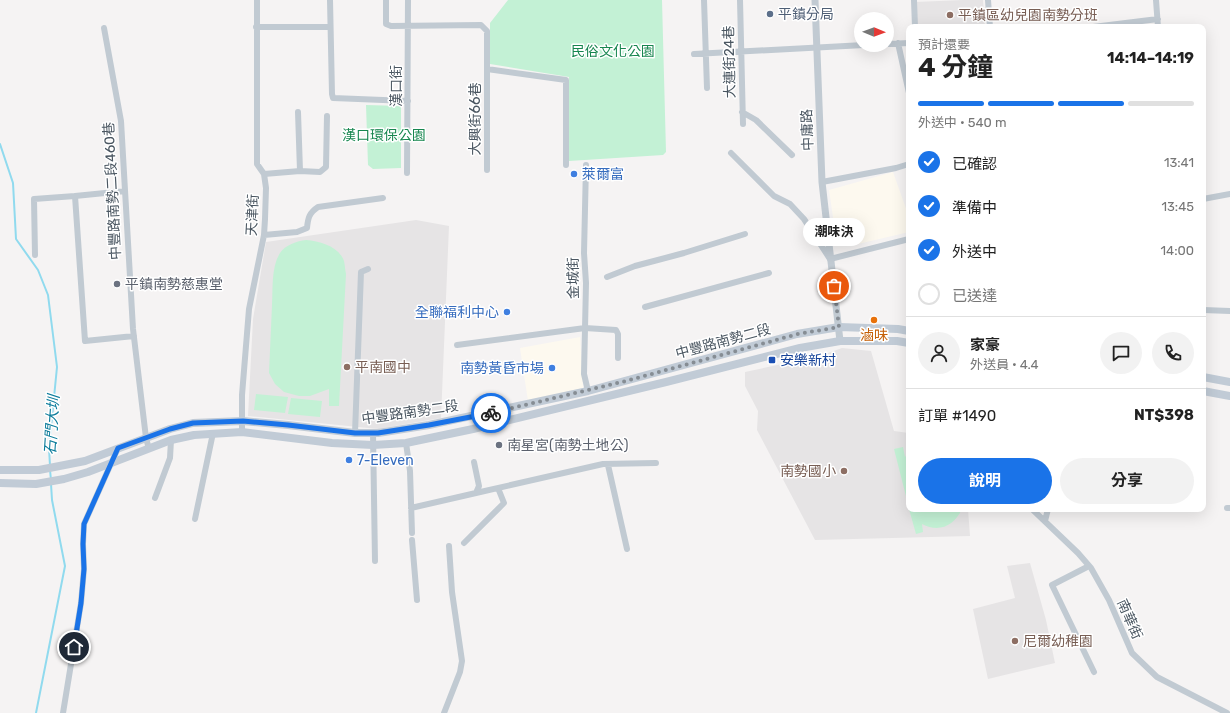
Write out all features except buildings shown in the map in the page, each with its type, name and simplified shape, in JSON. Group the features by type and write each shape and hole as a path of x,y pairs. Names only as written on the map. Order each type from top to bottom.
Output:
{"main road":[{"name":"中豐路南勢二段","path":"0,470 39,470 85,461 146,438 193,423 243,421 296,425 355,433 373,433 429,425 588,391 798,334 839,327 906,330"},
{"name":"中豐路南勢二段","path":"0,483 44,483 55,481 88,472 171,440 213,433 242,432 332,443 373,445 406,443 473,429 800,348 840,341 897,341 906,342"},
{"path":"1206,378 1230,382"},
{"path":"1206,392 1230,396"}],"street":[{"name":"天津街","path":"242,432 242,395 248,308 264,235 266,188 264,174 257,164 256,0"},
{"path":"330,0 333,98 408,101"},
{"name":"大興街66巷","path":"386,0 386,24 391,26 481,25 487,31 486,170"},
{"name":"漢口街","path":"407,173 408,0"},
{"path":"704,0 708,88"},
{"name":"大連街24巷","path":"740,0 743,124"},
{"name":"中庸路","path":"815,0 822,182 840,341"},
{"path":"914,0 915,24"},
{"path":"988,0 990,24"},
{"path":"1156,0 1158,24"},
{"path":"1117,24 1158,19"},
{"path":"256,27 330,27"},
{"name":"中豐路南勢二段460巷","path":"104,28 121,121 134,336 146,438 149,449"},
{"path":"894,43 906,43"},
{"path":"898,43 906,79"},
{"path":"694,54 854,45"},
{"path":"487,68 566,80 566,165"},
{"path":"298,112 300,171"},
{"path":"742,112 756,120 792,155"},
{"path":"264,174 300,171 320,172 326,167 327,116"},
{"name":"中庸路","path":"731,153 774,196 790,204 804,219 830,259"},
{"name":"金城街","path":"586,165 584,374 588,391"},
{"path":"822,182 906,165"},
{"path":"35,255 34,198 125,192"},
{"path":"1206,198 1230,194"},
{"path":"75,196 85,341 134,336"},
{"path":"264,235 297,232 307,228 308,217 312,211 318,207 383,198"},
{"path":"607,277 635,266 684,253 745,234"},
{"path":"830,259 906,240"},
{"path":"355,433 361,272 368,269"},
{"path":"645,307 769,273"},
{"path":"1206,310 1230,311"},
{"path":"457,345 585,328 616,330 618,334 618,358"},
{"path":"195,519 213,433"},
{"path":"373,433 375,561"},
{"path":"155,498 170,458 171,440"},
{"path":"406,443 410,471 412,537 417,600"},
{"path":"64,713 81,603 84,569 84,524 118,448"},
{"path":"474,462 479,486 476,493"},
{"path":"411,508 603,464 656,463"},
{"path":"608,465 627,549"},
{"path":"464,543 504,503 498,488"},
{"name":"南華街","path":"1035,512 1089,566 1109,600 1132,653 1157,677 1227,713"},
{"path":"1045,521 1047,512"},
{"path":"444,713 460,672 462,662 452,592 449,546"},
{"path":"1089,566 1052,585 1094,672"}],"shaded area":[{"name":"平鎮區幼兒園南勢分班","path":"983,0 985,24 917,24 915,2"},
{"path":"893,172 906,209 906,233 858,244 834,224 829,190"},
{"name":"平南國中","path":"416,220 449,226 441,418 378,429 248,416 253,319 266,242"},
{"name":"南勢黃昏市場","path":"580,337 583,388 528,401 520,348"},
{"name":"南勢國小","path":"842,348 871,351 894,431 906,433 906,512 968,512 970,536 815,540 757,430 758,411 745,386 745,372 820,356"},
{"name":"尼爾幼稚園","path":"1030,563 1046,620 1055,663 988,679 973,609 1015,598 1007,566"}],"green space":[{"name":"民俗文化公園","path":"508,0 662,0 666,152 663,155 569,161 569,77 490,64 490,23"},
{"name":"漢口環保公園","path":"366,105 401,106 401,168 373,169 368,165"},
{"path":"306,240 323,243 334,248 342,256 344,261 346,274 339,406 329,406 329,389 310,396 299,396 284,392 275,384 269,373 275,265 282,250 295,242"},
{"path":"256,394 288,397 285,413 254,410"},
{"path":"291,398 322,401 320,417 288,414"},
{"path":"903,447 905,457 906,456 906,496 894,449"},
{"path":"910,512 960,512 950,524 940,528 928,527 922,524 923,532 916,534"}],"waterway":[{"name":"石門大圳","path":"0,144 13,183 16,239 38,270 48,295 57,367 49,448 50,466"},
{"name":"石門大圳","path":"50,470 51,480"},
{"name":"石門大圳","path":"36,713 65,566 52,500 51,484"}],"way so far":[{"path":"491,413 588,391 798,334 839,327 834,286"}],"place":[{"name":"平鎮分局","path":"770,14"},
{"name":"平鎮區幼兒園南勢分班","path":"950,15"},
{"name":"萊爾富","path":"574,174"},
{"name":"平鎮南勢慈惠堂","path":"117,284"},
{"name":"潮味決","path":"834,286"},
{"name":"全聯福利中心","path":"507,312"},
{"name":"滷味","path":"874,320"},
{"name":"安樂新村","path":"772,360"},
{"name":"平南國中","path":"347,367"},
{"name":"南勢黃昏市場","path":"552,368"},
{"name":"南星宮(南勢土地公)","path":"499,445"},
{"name":"7-Eleven","path":"349,460"},
{"name":"南勢國小","path":"844,471"},
{"name":"尼爾幼稚園","path":"1015,641"}],"route":[{"path":"74,647 81,603 84,569 84,524 118,448 170,429 193,423 243,421 355,433 378,433 491,413"}]}
